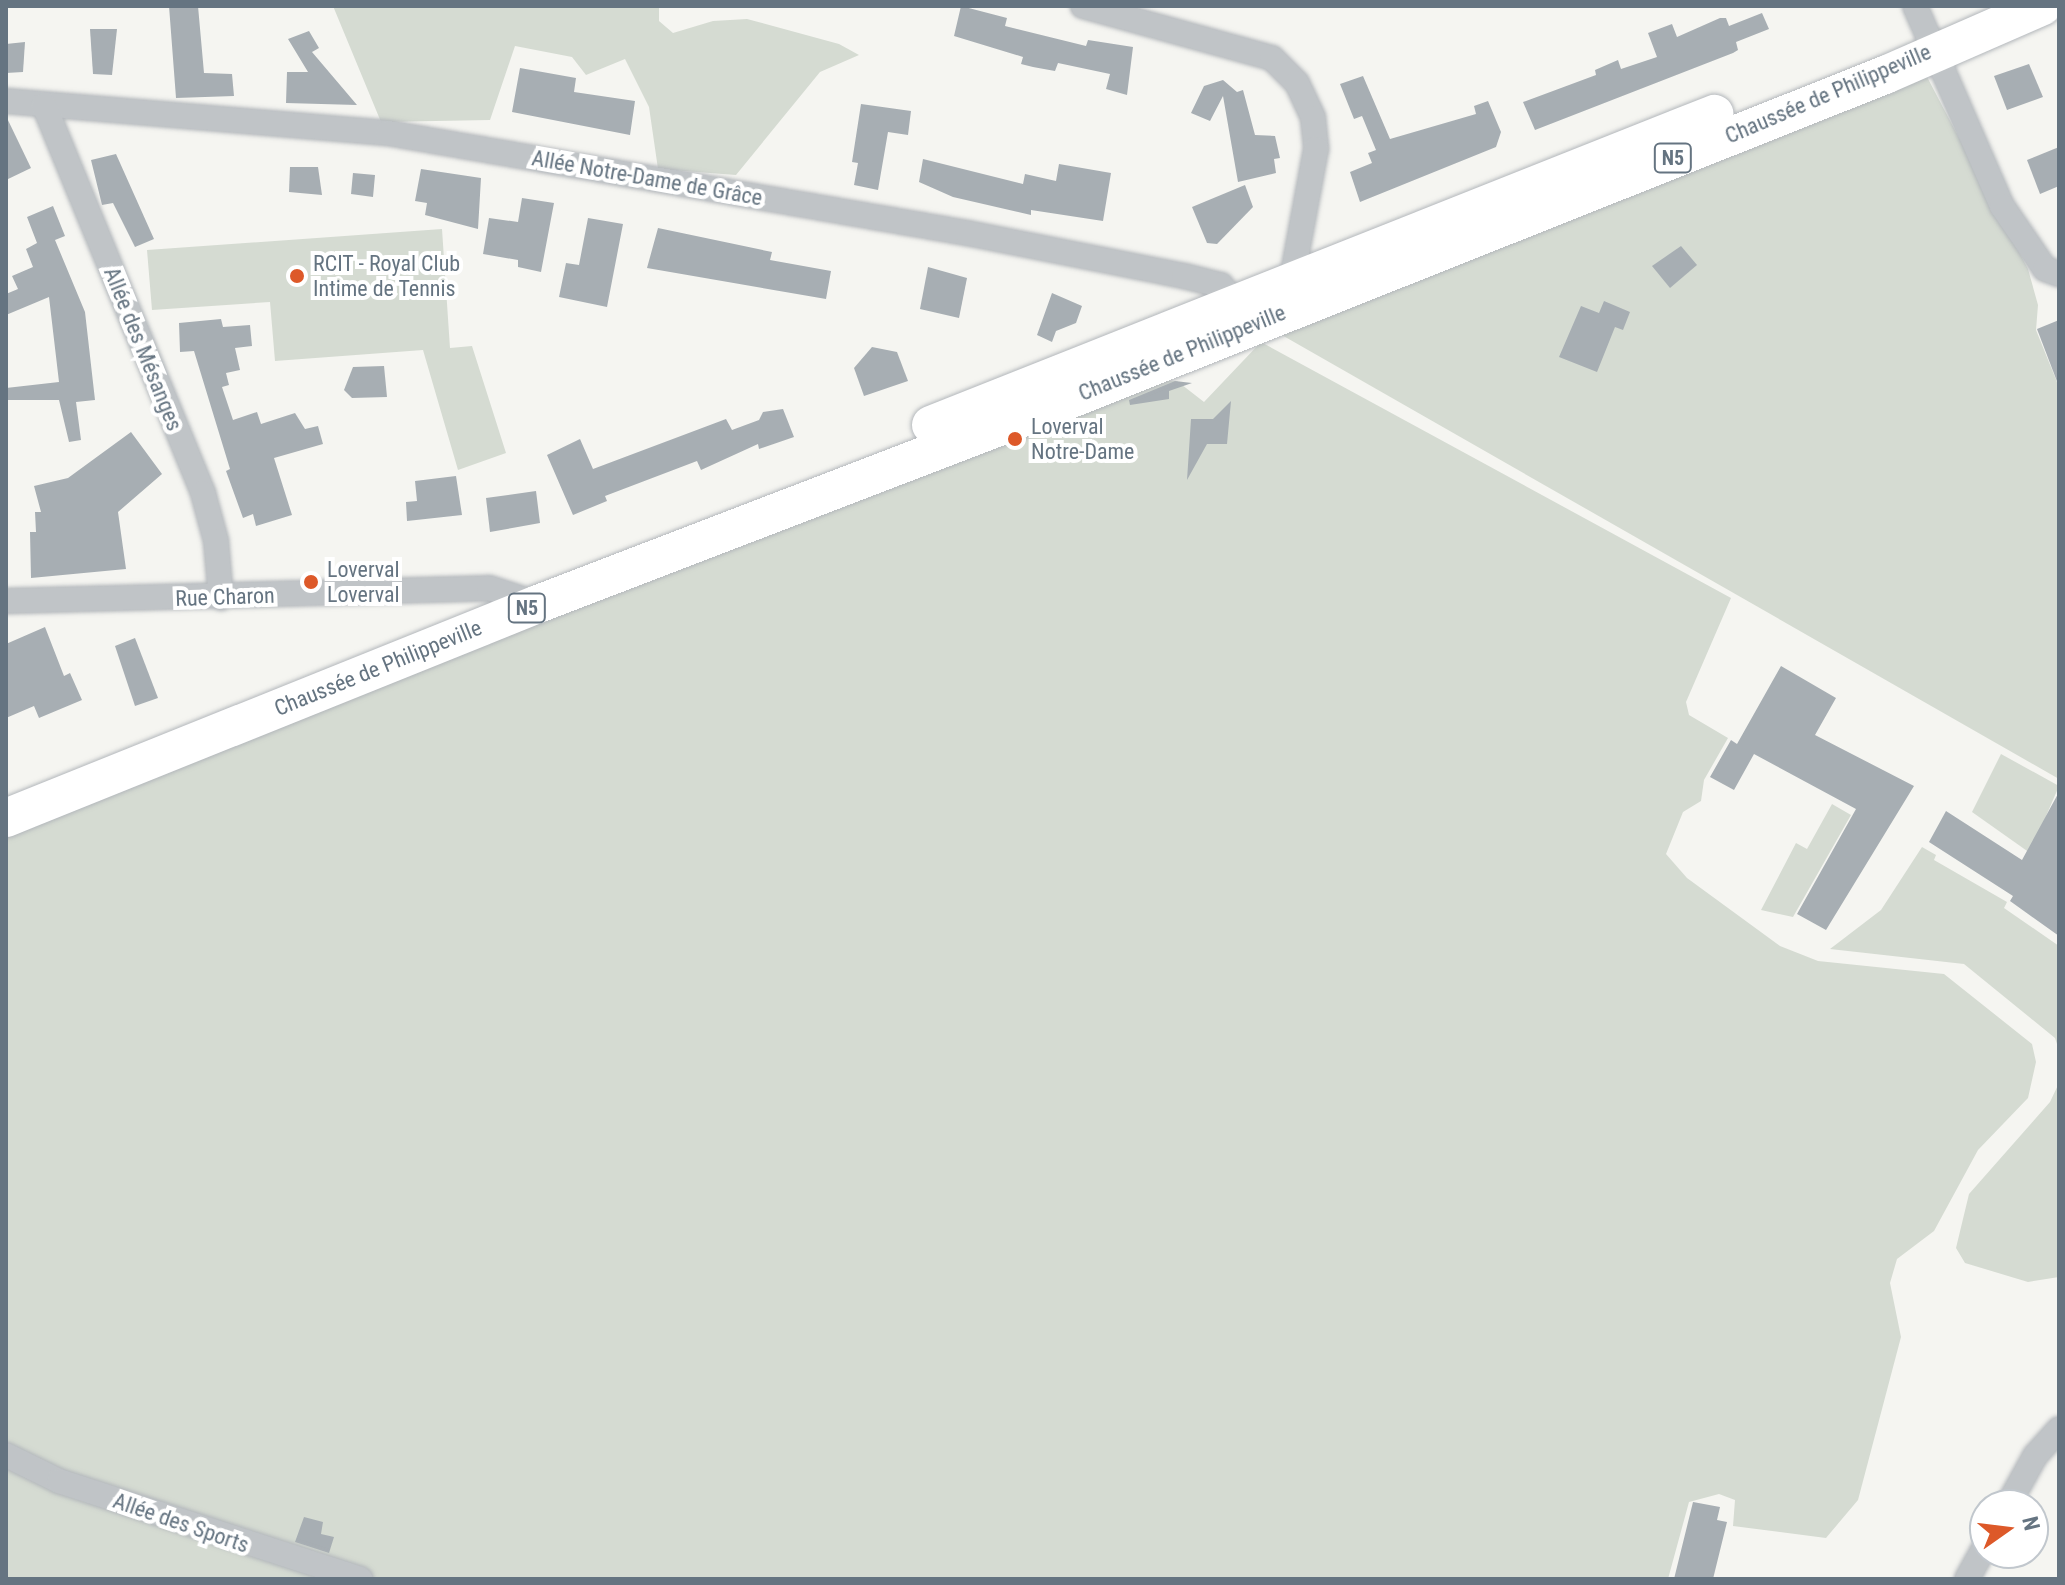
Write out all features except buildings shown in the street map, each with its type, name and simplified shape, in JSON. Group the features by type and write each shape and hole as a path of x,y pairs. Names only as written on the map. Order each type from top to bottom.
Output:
{"main road":[{"name":"Chaussée de Philippeville","path":"6,792 523,598 1297,292 1885,75 1925,30 1992,6"},
{"name":"Chaussée de Philippeville","path":"1925,30 2043,6"},
{"name":"Chaussée de Philippeville","path":"6,818 523,598"}],"street":[{"path":"1083,6 1272,58 1297,83 1313,118 1316,149 1297,292"},
{"path":"1925,30 2002,206 2045,269 2059,274"},
{"name":"Allée Notre-Dame de Grâce","path":"6,101 388,133 967,233 1221,285 1240,316"},
{"name":"Allée des Mésanges","path":"44,105 203,493 216,541 221,598"},
{"name":"Rue Charon","path":"6,601 221,598 489,588 523,598"},
{"path":"2017,1489 2035,1456 2059,1429"},
{"name":"Allée des Sports","path":"6,1455 88,1491 360,1579"}],"shaded area":[{"path":"333,6 659,6 659,21 673,33 713,21 747,19 839,44 859,55 820,72 736,175 658,169 649,107 625,59 586,75 572,57 515,46 490,120 381,122"},
{"path":"1926,75 2028,269 2038,305 2036,330 2059,387 2059,779 1280,334"},
{"name":"RCIT - Royal Club Intime de Tennis","path":"442,229 450,348 472,346 506,453 458,470 423,350 275,361 270,302 152,310 147,250"},
{"path":"1261,342 1731,598 1686,702 1689,715 1728,738 1704,780 1701,801 1683,812 1666,854 1687,878 1780,946 1818,961 1944,974 2032,1044 2036,1062 2028,1098 1978,1150 1934,1231 1897,1259 1890,1283 1901,1337 1858,1500 1826,1538 1733,1526 1735,1500 1719,1494 1689,1502 1668,1579 6,1579 6,833 1151,380 1177,381 1204,402"},
{"path":"2001,754 2059,786 2030,853 1972,812"},
{"path":"1832,804 1851,815 1793,917 1761,910 1796,843 1807,849"},
{"path":"1922,847 1936,855 1934,860 2007,902 2004,908 2059,946 2059,1050 2055,1038 1964,964 1830,949 1881,910"},
{"path":"2059,1083 2059,1277 2028,1282 1965,1263 1956,1248 1969,1194 2050,1102"}],"place":[{"name":"RCIT - Royal Club Intime de Tennis","path":"297,276"},
{"name":"Loverval Notre-Dame","path":"1015,439"},
{"name":"Loverval Loverval","path":"311,582"}]}
